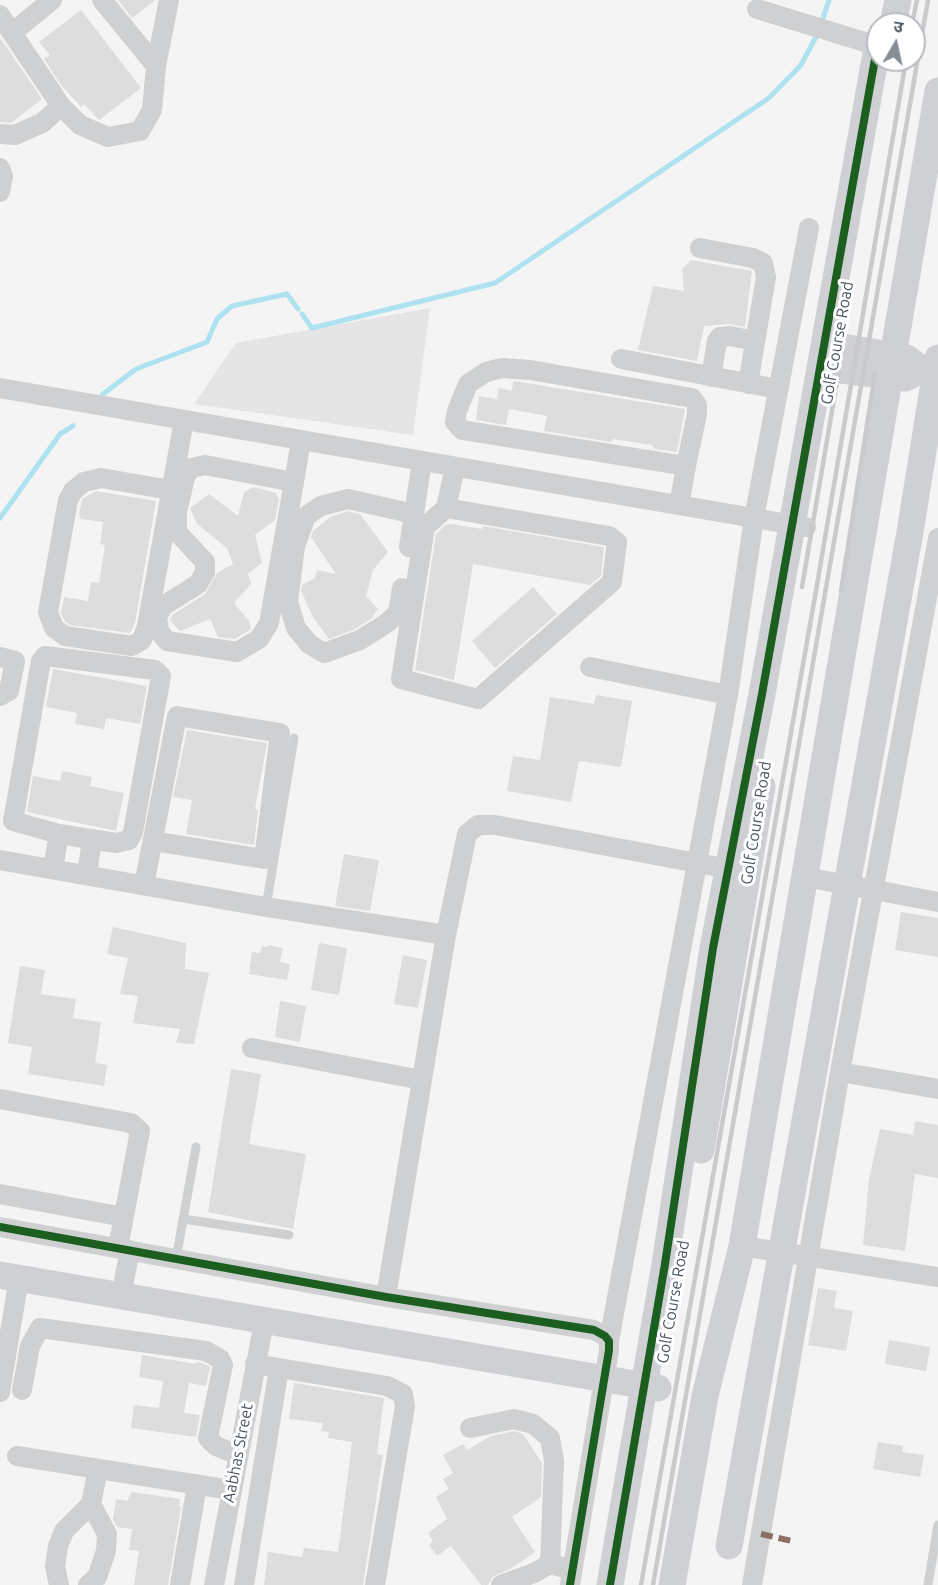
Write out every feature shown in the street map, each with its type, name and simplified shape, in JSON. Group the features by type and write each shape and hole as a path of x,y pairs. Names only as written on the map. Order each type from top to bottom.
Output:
{"main road":[{"path":"799,526 874,72"},
{"name":"Golf Course Road","path":"623,1585 651,1387 739,871 799,526 835,357 885,72"},
{"path":"672,1585 705,1396 742,1245 938,91"},
{"path":"729,1546 847,885 933,367 907,358 893,366 835,357"},
{"path":"10,1276 264,1322 651,1387 610,1585"}],"street":[{"path":"13,32 52,0"},
{"path":"102,0 156,66"},
{"path":"0,15 61,106 80,125 108,137 140,131 152,111 156,66 169,0"},
{"path":"757,9 866,42"},
{"path":"0,134 15,135 42,123 61,106"},
{"path":"0,168 3,176 0,192"},
{"path":"550,1564 571,1578 609,1341 728,695 754,518 809,228"},
{"path":"700,248 753,258 763,263 766,277 748,384"},
{"path":"711,376 720,337 730,336 755,340"},
{"path":"621,359 778,389"},
{"path":"680,505 697,414 698,405 692,398 530,370 502,368 486,372 468,384 457,411 455,422 462,430 686,466"},
{"path":"0,388 799,526"},
{"path":"170,490 101,478 84,482 72,491 68,500 48,612 54,628 65,636 132,646 142,640 147,626 184,420"},
{"path":"294,482 205,465 191,468 185,477 177,512 177,532 205,562 205,572 198,584 163,606 157,616 159,631 167,641 237,652 259,639 268,623 294,482 301,440"},
{"path":"414,514 348,499 321,506 306,516 295,546 288,602 296,628 309,644 324,653 360,640 398,614 414,514 422,461"},
{"path":"447,508 609,536 617,542 612,582 478,699 401,680 425,527 447,508 455,466"},
{"path":"752,1585 840,1072 938,538"},
{"path":"45,656 63,657 155,670 161,676 161,684 133,832 129,840 121,842 59,834 13,821 41,661 45,656"},
{"path":"0,657 15,660 9,691 0,696"},
{"path":"590,667 728,695"},
{"path":"144,885 177,716 280,733 264,859 153,842"},
{"path":"386,1297 446,935 467,834 478,825 495,825 739,871"},
{"path":"53,869 59,834"},
{"path":"87,875 92,839"},
{"path":"0,860 266,907 446,935"},
{"path":"805,877 938,902"},
{"path":"252,1048 422,1080"},
{"path":"840,1072 938,1089"},
{"path":"0,1100 131,1123 140,1131 124,1216 121,1296"},
{"path":"0,1194 124,1216"},
{"path":"0,1227 386,1297 594,1330 609,1341"},
{"path":"742,1245 938,1277"},
{"path":"0,1392 10,1276"},
{"name":"Aabhas Street","path":"214,1585 264,1322"},
{"path":"22,1390 30,1346 40,1328 206,1351 220,1359 223,1365 208,1438 216,1446 238,1455"},
{"path":"255,1364 387,1386 403,1394 405,1406 375,1585"},
{"path":"244,1585 279,1368"},
{"path":"470,1428 514,1419 533,1424 550,1438 554,1461 550,1564"},
{"path":"17,1456 231,1490"},
{"path":"59,1585 55,1566 58,1546 64,1532 91,1504 98,1469"},
{"path":"180,1585 197,1485"},
{"path":"88,1585 97,1577 106,1551 107,1534 91,1504"},
{"path":"501,1585 534,1573 550,1564"}],"lane":[{"path":"266,907 294,738"},
{"path":"176,1259 196,1148"},
{"path":"183,1219 290,1235"},
{"path":"928,1585 938,1524"}],"shaded area":[{"path":"430,308 413,435 194,404 236,343"}],"building":[{"path":"118,0 155,0 132,18"},
{"path":"81,10 141,88 99,120 84,104 81,107 61,85 44,59 50,55 39,42"},
{"path":"0,38 42,99 11,123 0,122"},
{"path":"691,260 752,271 745,327 729,324 704,326 697,361 638,350 653,286 684,291 682,269"},
{"path":"514,381 685,409 677,452 655,449 652,445 612,439 611,442 544,431 547,416 509,409 506,425 476,420 479,396 497,399 499,388 511,391"},
{"path":"254,487 276,493 279,500 275,520 255,535 262,563 248,574 251,584 234,603 249,621 251,629 235,639 218,637 210,619 180,631 170,620 172,615 205,594 217,573 233,564 227,548 197,524 190,508 209,494 238,516 244,492"},
{"path":"96,491 156,501 135,623 130,633 70,625 61,613 64,597 88,601 91,582 99,583 105,545 100,544 103,522 81,519 79,515 82,499"},
{"path":"348,511 360,514 388,552 373,570 366,596 378,609 371,619 355,629 329,639 313,617 301,591 302,585 315,578 317,570 336,574 311,537 313,531 330,517"},
{"path":"445,525 482,529 483,526 604,547 601,576 590,585 473,564 454,680 415,670 436,534"},
{"path":"533,587 557,614 495,668 472,641"},
{"path":"53,669 147,686 140,724 106,718 104,729 75,724 77,713 46,707"},
{"path":"596,695 632,701 621,767 579,761 571,802 507,791 513,756 540,760 550,697 594,704"},
{"path":"187,730 267,743 255,809 258,810 254,845 186,834 192,800 173,797"},
{"path":"62,771 92,777 90,786 124,793 116,831 27,812 33,776 60,781"},
{"path":"344,854 379,860 370,911 335,906"},
{"path":"901,912 938,918 938,957 895,950"},
{"path":"113,927 186,943 185,969 209,973 194,1044 176,1043 180,1029 133,1023 138,996 120,994 128,958 107,954"},
{"path":"319,943 347,948 339,995 311,990"},
{"path":"268,945 283,948 280,962 290,964 287,980 249,974 252,952 260,953 262,946 267,947"},
{"path":"403,955 427,960 418,1008 394,1004"},
{"path":"20,966 45,970 41,994 76,999 73,1018 101,1022 95,1063 107,1065 104,1086 28,1074 32,1047 8,1043"},
{"path":"280,1001 306,1006 300,1042 275,1037"},
{"path":"231,1069 261,1074 249,1144 306,1154 293,1229 208,1212"},
{"path":"915,1121 938,1125 938,1178 915,1174 905,1251 863,1245 869,1179 880,1129 913,1135"},
{"path":"818,1288 837,1291 834,1308 853,1311 846,1351 808,1345"},
{"path":"889,1340 930,1347 926,1371 885,1364"},
{"path":"142,1355 202,1363 210,1367 206,1386 189,1383 184,1413 200,1415 196,1437 131,1428 134,1405 159,1408 163,1381 139,1377"},
{"path":"294,1383 384,1398 377,1454 383,1455 363,1585 264,1585 268,1552 302,1557 304,1548 338,1552 352,1442 328,1438 329,1432 321,1431 323,1423 289,1419"},
{"path":"514,1431 523,1434 542,1463 541,1497 512,1517 535,1552 512,1568 492,1577 488,1585 481,1585 451,1546 437,1556 429,1545 433,1541 428,1533 447,1519 436,1497 449,1489 443,1479 453,1473 443,1455 463,1444 467,1450 491,1436"},
{"path":"878,1442 903,1446 902,1452 924,1455 920,1477 873,1469"},
{"path":"132,1492 180,1499 179,1507 181,1507 168,1585 134,1585 139,1551 129,1550 132,1529 117,1527 113,1519 116,1499 127,1501"}],"waterway":[{"path":"821,24 829,0"},
{"path":"302,314 312,328 495,283 769,98 801,65 818,33"},
{"path":"103,394 136,369 207,342 217,319 232,306 287,294 298,309"},
{"path":"0,518 60,434 73,426"}],"railway":[{"path":"914,12 917,0"},
{"path":"653,1585 928,0"},
{"path":"641,1585 817,585 904,72"},
{"path":"802,587 839,370"},
{"path":"841,591 875,374"}],"marked path":[{"path":"761,1534 792,1541"}],"cycle path":[{"path":"610,1585 665,1264 713,948 762,694 873,72"},
{"path":"0,1227 386,1297 594,1330 605,1336 609,1341 609,1350 570,1585"}]}
